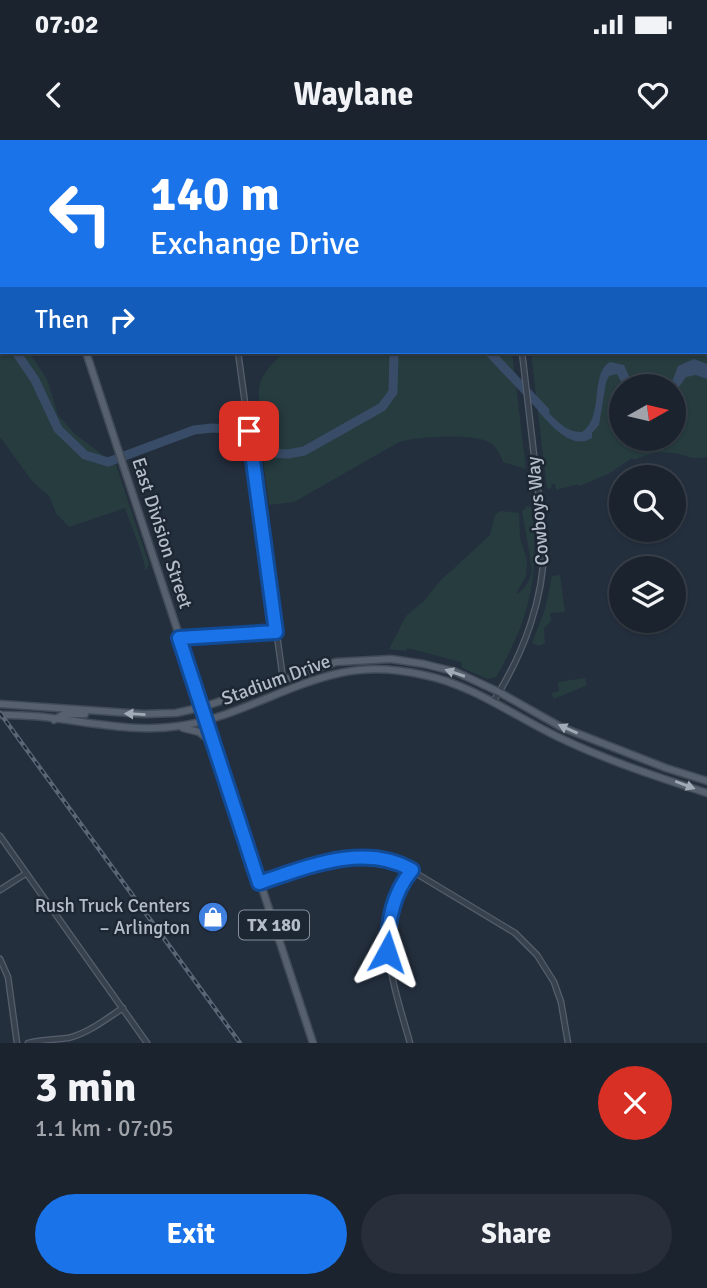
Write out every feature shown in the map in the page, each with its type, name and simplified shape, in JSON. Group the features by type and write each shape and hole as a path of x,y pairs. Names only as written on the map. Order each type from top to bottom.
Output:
{"main road":[{"name":"East Division Street","path":"87,354 313,1043"},
{"name":"Stadium Drive","path":"0,704 153,715 202,707 336,662 378,659 424,664 456,672 499,692 561,727 707,781"},
{"path":"377,670 378,659"},
{"name":"Stadium Drive","path":"0,715 152,729 178,727 207,721 320,678 342,672 377,670 442,679 557,737 599,755 707,793"},
{"path":"54,720 64,714 101,712"},
{"path":"178,727 199,732 215,746"},
{"path":"662,777 666,768"}],"street":[{"path":"238,354 283,679"},
{"name":"Cowboys Way","path":"492,703 523,642 541,587 544,541 522,354"},
{"path":"179,638 276,632"},
{"path":"0,836 147,1043"},
{"path":"259,883 324,862 377,858 399,863 515,933 537,955 554,982 561,1002 568,1043"},
{"path":"410,1043 387,952 394,902 400,885 412,870"},
{"path":"0,890 25,874"},
{"path":"0,959 8,977 17,1043"},
{"path":"28,1043 68,1038 122,1008"}],"green space":[{"path":"0,354 30,354 47,379 58,415 75,434 116,465 149,564 147,569 125,508 69,527 56,513 49,496 32,481 0,437"},
{"path":"282,354 512,354 526,469 503,462 496,448 484,440 460,437 419,439 399,442 294,502 269,505 259,430 265,433 259,388 261,380"},
{"path":"531,354 707,354 707,457 693,458 669,452 634,460 632,458 622,465 609,465 609,473 580,486 578,484 556,490 555,484 551,484 552,488 547,489"},
{"path":"525,506 531,507 534,531 533,576 530,596 517,636 496,677 488,679 462,668 461,662 407,648 406,651 389,649 406,616 490,535 495,515 500,511 519,513 520,538 527,560 526,576 516,594 524,588 532,570 522,510 526,509"},
{"path":"560,575 565,612 550,613 551,621 544,629 545,643 539,646 532,643 545,609 552,576"},
{"path":"585,678 587,685 554,699 551,693 559,691 558,682"}],"water":[{"path":"694,359 707,364 707,379 696,375 686,377 686,374 675,374 678,366"},
{"path":"610,362 624,365 628,374 609,374 599,425 592,433 592,438 577,441 562,435 538,411 537,400 563,426 582,432 593,416 600,376"}],"waterway":[{"path":"17,354 35,380 58,429 85,455 108,462 194,430 212,428 230,429 273,453 304,451 382,407 393,392 394,354"},
{"path":"491,354 545,411"}],"railway":[{"path":"0,713 240,1043"}],"place":[{"name":"Rush Truck Centers – Arlington","path":"213,917"}],"route":[{"path":"249,431 276,632 179,638 259,883 324,862 357,858 377,858 399,863 412,870 400,885 394,902 387,952"}]}
